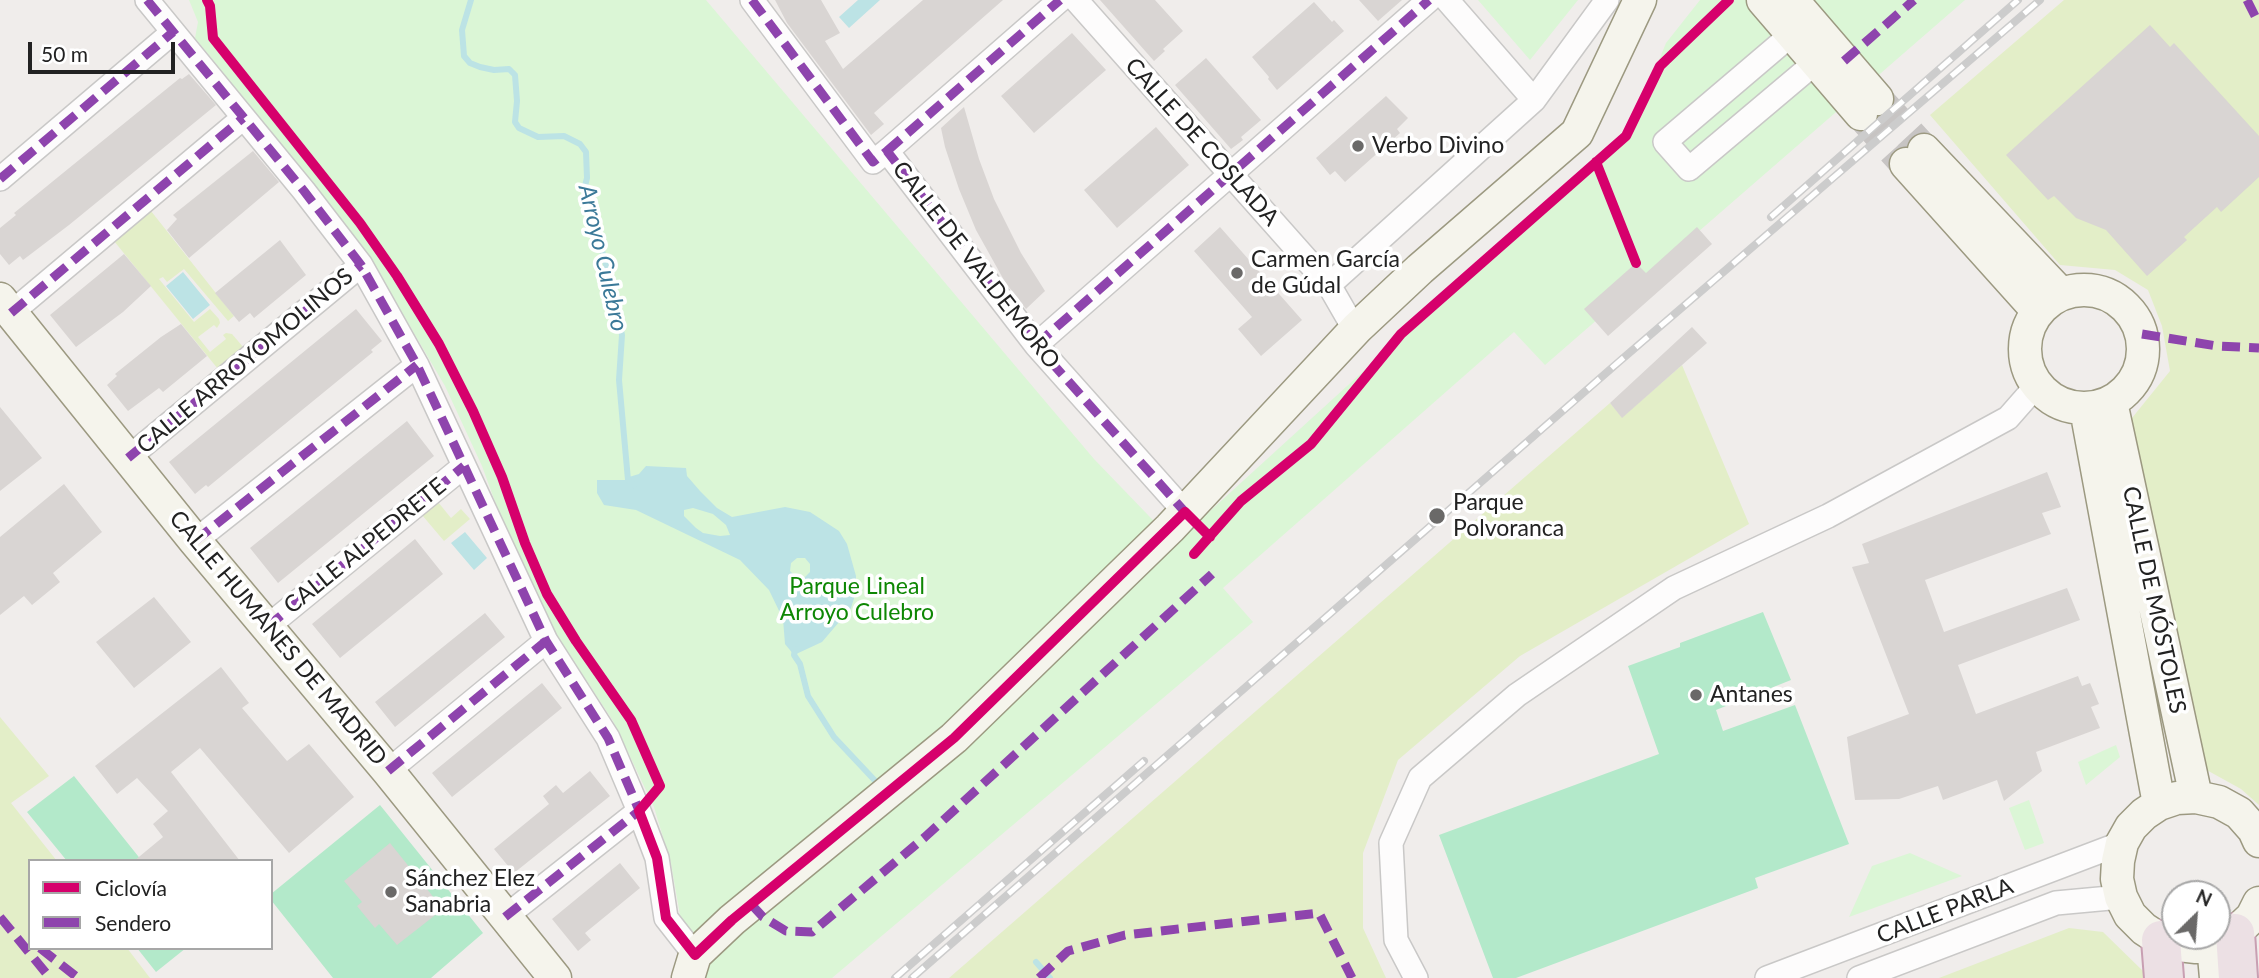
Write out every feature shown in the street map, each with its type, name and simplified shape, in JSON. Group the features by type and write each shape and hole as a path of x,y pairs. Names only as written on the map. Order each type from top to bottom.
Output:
{"highway":[{"path":"2228,950 2238,978"}],"street":[{"path":"147,0 362,265 417,365 546,641 608,738 656,858 666,918 691,966 732,920 954,738 1185,512 1357,328 1420,269 1577,133 1640,0"},
{"name":"CALLE DE VALDEMORO","path":"752,0 873,162 887,151 1036,345 1185,512"},
{"path":"887,151 1060,0"},
{"name":"CALLE DE COSLADA","path":"1076,0 1329,285 1357,328"},
{"path":"1036,345 1429,0"},
{"path":"1447,0 1534,100"},
{"path":"1329,285 1534,100 1607,0"},
{"path":"1763,0 1816,62 1869,107 1793,0"},
{"path":"0,179 173,32"},
{"path":"1792,34 1665,142 1689,169 1816,62"},
{"path":"6,306 243,118"},
{"path":"1915,157 2050,303"},
{"name":"CALLE ARROYOMOLINOS","path":"128,458 362,265"},
{"path":"2081,290 2101,292 2120,301 2134,316 2142,334 2144,354 2139,374 2127,391 2099,406 2068,407 2051,398 2037,385 2028,368 2024,348 2028,328 2050,303 2081,290"},
{"name":"CALLE HUMANES DE MADRID","path":"6,306 128,458 207,532 267,626 555,978"},
{"path":"207,532 417,365"},
{"path":"1416,978 1396,940 1391,843 1420,778 1517,695 1674,588 1828,516 2008,418 2037,385"},
{"name":"CALLE DE MÓSTOLES","path":"2099,406 2196,797"},
{"name":"CALLE DE MÓSTOLES","path":"2099,406 2159,804"},
{"name":"CALLE ALPEDRETE","path":"267,626 464,466"},
{"path":"388,771 546,641"},
{"path":"2183,978 2168,954 2130,915 2121,897 2117,879 2122,843 2131,827 2159,804 2177,798 2196,797 2219,802 2239,814 2254,830 2259,841"},
{"path":"505,917 639,811"},
{"name":"CALLE PARLA","path":"1767,978 2122,843"},
{"name":"CALLE PARLA","path":"1858,978 2056,903 2121,897"},
{"path":"2231,933 2252,917 2259,903"},
{"path":"2216,978 2222,950"}],"green space":[{"name":"Parque Lineal Arroyo Culebro","path":"189,0 706,0 1094,459 1175,543 1632,126 1666,43 1700,0 1965,0 1545,365 1514,332 1223,588 1253,622 832,978 698,978 681,921 671,864 654,807 613,721 553,630 513,551 482,466 445,386 372,262 319,191 195,38 198,22"},
{"path":"1478,0 1578,0 1530,60"},
{"path":"2064,0 2259,0 2259,805 2241,789 2203,768 2135,449 2132,418 2170,371 2162,326 2148,290 2115,270 2060,265 1930,115"},
{"path":"151,211 234,316 228,321 184,269 167,282 163,277 159,279 194,322 210,309 219,319 217,328 214,325 198,337 210,352 226,339 223,335 226,333 232,334 244,348 218,369 114,241"},
{"path":"1682,365 1749,524 1520,656 1398,760 1363,853 1363,928 1386,978 949,978 1610,403 1622,417"},
{"path":"438,502 451,518 461,509 470,519 444,541 422,515"},
{"path":"1763,612 1791,680 1716,710 1723,731 1795,705 1849,844 1755,878 1758,888 1516,978 1493,978 1439,835 1659,754 1628,666"},
{"path":"0,717 49,776 11,803 55,859 28,859 28,950 129,950 150,978 0,978"},
{"path":"2116,745 2120,757 2086,785 2078,762"},
{"path":"74,776 140,859 65,859 27,812"},
{"path":"2029,800 2044,843 2025,850 2009,808"},
{"path":"380,805 483,933 431,978 333,978 273,903 273,892"},
{"path":"1910,853 1962,876 1849,917 1872,866"},
{"path":"2069,928 2103,932 2144,972 2144,978 1939,978"},
{"path":"139,950 184,950 156,972"}],"water":[{"path":"858,0 880,0 849,28 839,17"},
{"path":"183,272 210,305 193,319 166,286"},
{"path":"646,466 686,468 687,476 700,491 717,508 732,517 785,507 810,512 839,531 847,544 856,576 856,592 851,608 822,642 794,655 785,644 783,619 769,590 740,560 636,510 604,505 597,493 597,480 628,480 629,477 639,474","holes":["693,508 713,514 726,525 730,535 703,533 696,528 684,516 684,510","797,558 805,558 810,564 810,572 804,578 796,577 790,571 791,563"]},
{"path":"465,532 487,558 474,570 451,543"}],"building":[{"path":"775,0 821,0 840,33 825,41 843,69 923,0 1003,0 874,113 884,124 871,135 787,23"},
{"path":"1100,0 1155,0 1183,31 1154,61"},
{"path":"1359,0 1402,0 1378,21"},
{"path":"1314,2 1344,31 1277,90 1252,57"},
{"path":"2150,25 2170,47 2174,43 2259,136 2259,177 2221,212 2217,207 2184,237 2187,240 2147,276 2106,230 2076,218 2054,196 2048,200 2006,155"},
{"path":"1072,33 1106,70 1034,133 1001,96"},
{"path":"1206,58 1261,120 1231,149 1175,85"},
{"path":"189,74 216,105 69,225 23,260 20,256 9,265 0,254 0,228 16,215 14,213 180,78"},
{"name":"Verbo Divino","path":"1386,96 1408,118 1397,129 1400,133 1345,182 1335,171 1330,175 1316,158"},
{"path":"964,107 994,199 1021,253 1045,291 1026,309 1005,282 976,230 945,147 941,128"},
{"path":"1156,127 1189,165 1117,228 1084,190"},
{"path":"253,151 279,182 189,258 167,230 177,219 173,215"},
{"name":"Carmen García de Gúdal","path":"1220,227 1302,320 1261,356 1238,329 1252,317 1194,251"},
{"path":"1697,227 1712,244 1608,336 1584,309 1636,263 1646,273"},
{"path":"280,240 306,275 254,318 250,313 239,322 215,293"},
{"path":"124,254 151,286 123,312 76,347 50,315"},
{"path":"356,309 382,341 371,350 373,352 208,487 206,485 195,494 169,462"},
{"path":"181,324 207,356 163,392 159,388 128,411 107,385 117,376 115,374"},
{"path":"1692,327 1707,343 1622,418 1610,403"},
{"path":"0,407 42,458 0,491"},
{"path":"407,421 434,456 278,583 250,548"},
{"path":"2047,472 2061,507 2042,513 2051,534 1925,580 1944,632 2067,588 2080,620 1958,665 1976,714 2078,676 2082,686 2090,683 2099,704 2091,707 2100,728 2036,752 2042,771 2004,801 1997,780 1943,800 1938,786 1899,799 1855,800 1847,737 1909,714 1852,567 1869,563 1862,544"},
{"path":"64,484 102,532 53,573 60,582 32,605 24,596 0,615 0,537"},
{"path":"415,539 443,574 340,658 312,624"},
{"path":"154,597 191,642 134,688 96,642"},
{"path":"485,613 505,637 395,727 375,702"},
{"path":"221,667 249,703 242,708 287,761 309,744 354,797 289,853 200,748 171,772 238,859 136,859 163,837 153,824 168,811 137,778 117,794 95,766"},
{"path":"542,683 562,708 452,797 432,773"},
{"path":"590,771 610,796 514,873 494,849 549,804 543,796 556,785 563,793"},
{"name":"Sánchez Elez Sanabria","path":"390,843 443,909 397,945 379,924 375,928 357,906 362,902 344,881"},
{"path":"620,863 640,888 585,933 591,940 578,951 552,919"}],"waterway":[{"name":"Arroyo Culebro","path":"471,0 462,30 464,56 470,63 480,67 509,69 515,75 515,122 519,128 538,137 564,136 580,144 586,152 587,178 584,190 610,278 622,335 619,380 628,480 634,485"},
{"name":"Arroyo Culebro","path":"795,649 794,655 800,664 808,696 834,737 880,786"},
{"name":"Arroyo Culebro","path":"1036,962 1050,978"}],"tunnel":[{"path":"1877,99 1924,150"},
{"path":"1861,114 1906,164"}],"railway":[{"path":"1771,217 2018,0"},
{"path":"912,978 1621,360 2040,0"},
{"path":"895,978 1144,761"}],"marked path":[{"path":"147,0 304,191 361,265 417,365 546,641 608,738 641,815"},
{"path":"752,0 873,162 887,151 1036,345 1185,512"},
{"path":"887,151 1060,0"},
{"path":"1036,345 1429,0"},
{"path":"1844,61 1914,0"},
{"path":"2247,0 2259,24"},
{"path":"0,179 173,32"},
{"path":"11,313 243,118"},
{"path":"128,458 361,265"},
{"path":"2142,334 2217,346 2259,348"},
{"path":"195,541 417,365"},
{"path":"267,627 464,466"},
{"path":"751,904 763,917 786,931 812,932 925,837 1212,574"},
{"path":"388,771 546,641"},
{"path":"505,917 639,811"},
{"path":"1039,978 1068,951 1125,935 1319,913 1352,978"},
{"path":"0,917 50,978"},
{"path":"43,950 78,978"}],"cycle path":[{"path":"207,0 213,38 360,223 439,344 502,477 525,543 547,594 631,720 660,786 639,811 657,858 666,918 695,955 732,920 954,738 1185,512 1210,537"},
{"path":"1194,554 1241,501 1311,444 1401,334 1626,136 1660,66 1729,0"},
{"path":"1596,162 1636,263"}],"place":[{"name":"Verbo Divino","path":"1358,146"},
{"name":"Carmen García de Gúdal","path":"1237,273"},
{"name":"Parque Polvoranca","path":"1437,516"},
{"name":"Antanes","path":"1696,695"},
{"name":"Sánchez Elez Sanabria","path":"391,892"}]}
